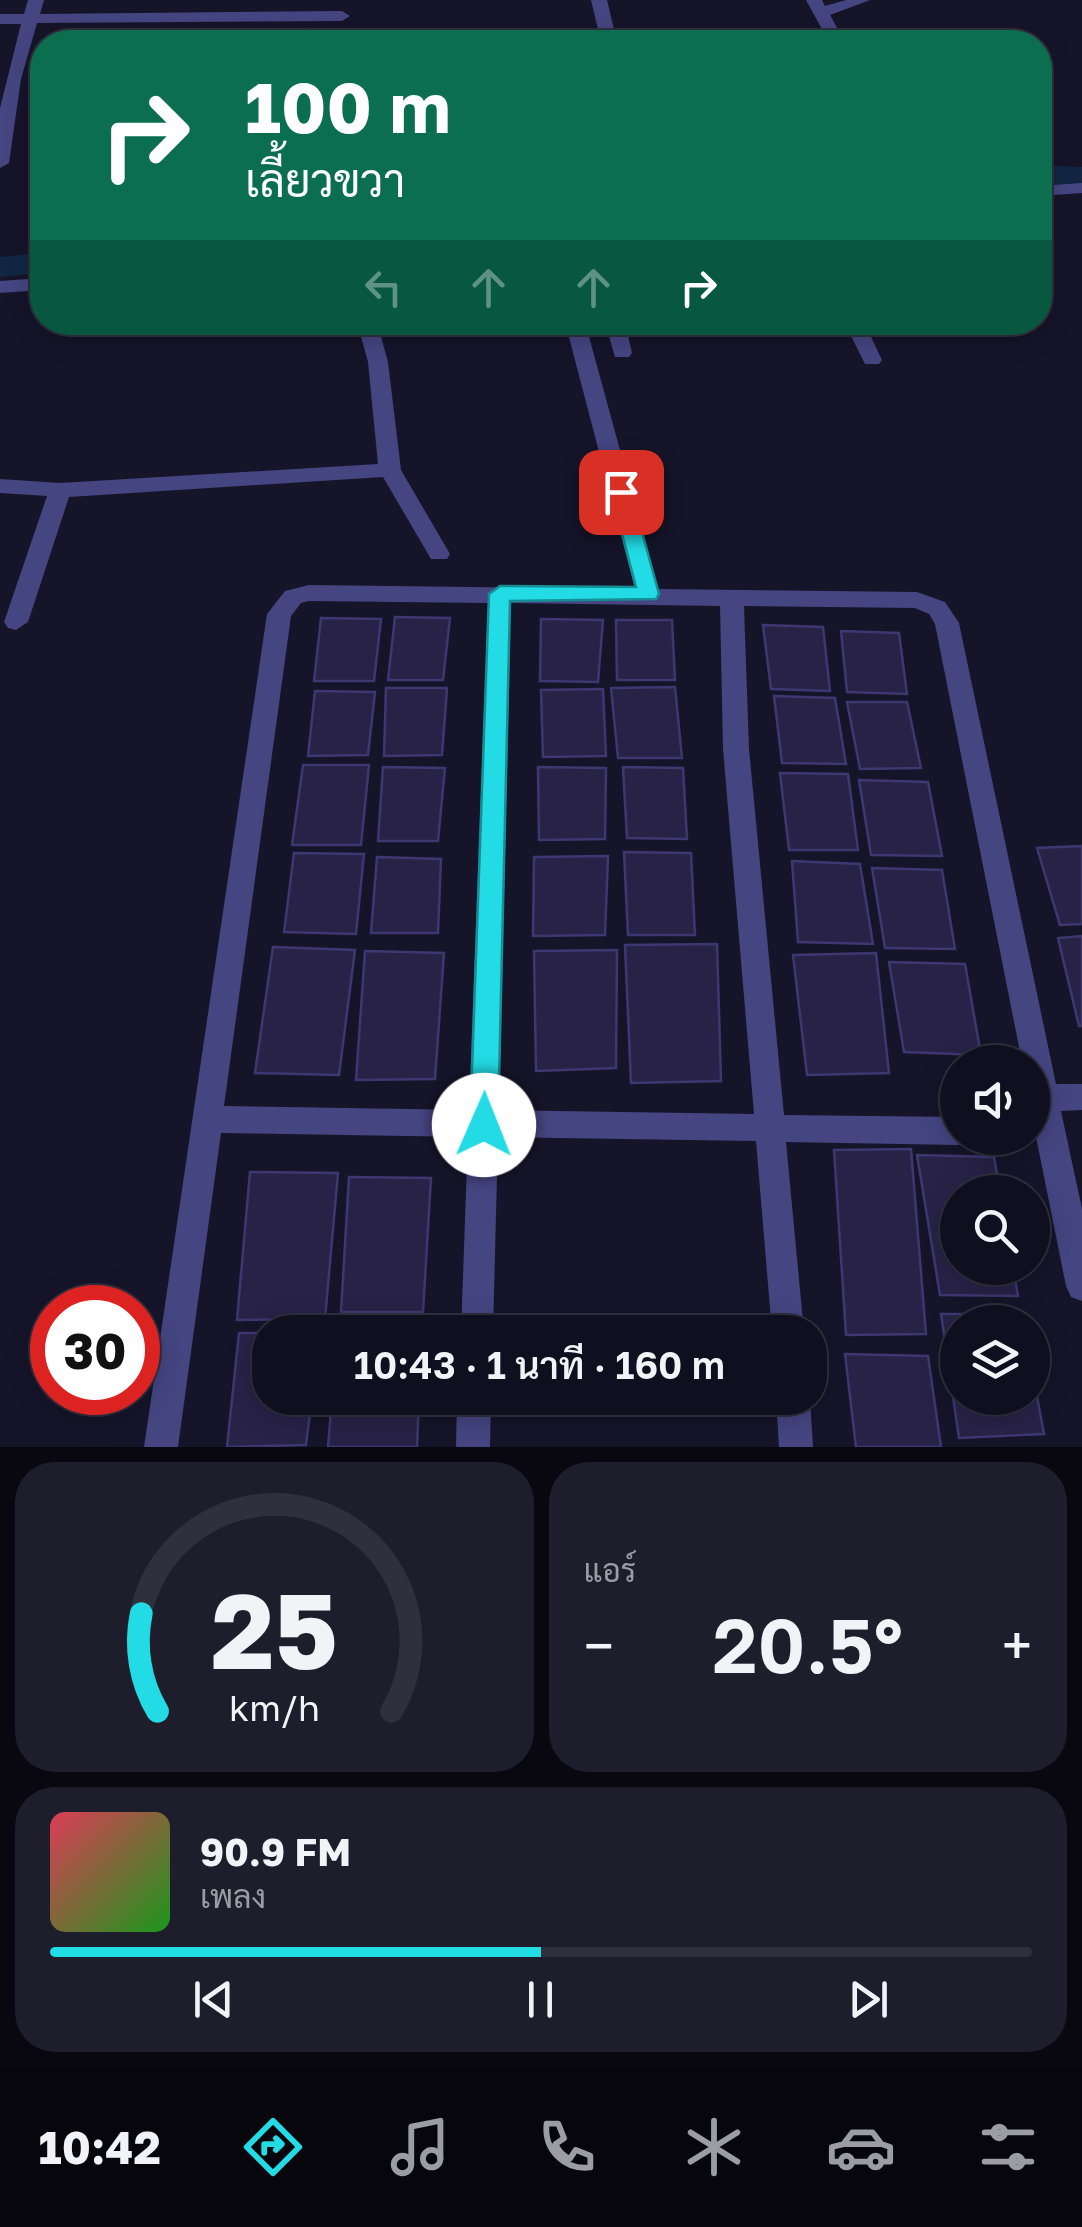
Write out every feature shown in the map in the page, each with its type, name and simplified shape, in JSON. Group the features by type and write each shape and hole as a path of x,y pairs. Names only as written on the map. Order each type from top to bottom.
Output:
{"street":[{"path":"0,163 12,79 36,0"},
{"path":"599,0 606,30"},
{"path":"831,30 817,6 862,0"},
{"path":"0,19 181,8 342,15"},
{"path":"1052,190 1082,188"},
{"path":"0,287 30,285"},
{"path":"371,335 378,362 390,470 439,554"},
{"path":"578,335 648,594"},
{"path":"618,335 622,353"},
{"path":"860,335 872,360"},
{"path":"0,486 60,490 390,470"},
{"path":"16,622 60,490"},
{"path":"161,1447 280,614 294,597 308,593 648,594 917,600 937,608 947,624 1033,1045"},
{"path":"478,1315 500,594"},
{"path":"732,597 736,749 787,1315"},
{"path":"1050,1098 1082,1097"},
{"path":"209,1119 940,1131"},
{"path":"1047,1155 1082,1286"},
{"path":"473,1447 474,1415"},
{"path":"793,1415 796,1447"}],"building":[{"path":"395,617 450,618 443,680 388,680"},
{"path":"321,618 381,619 374,681 314,681"},
{"path":"541,619 603,620 598,682 540,681"},
{"path":"616,620 672,620 675,680 617,680"},
{"path":"763,625 823,627 830,691 771,689"},
{"path":"841,631 899,633 907,694 847,692"},
{"path":"675,687 682,758 618,758 611,688"},
{"path":"386,688 447,688 442,755 384,756"},
{"path":"603,689 606,756 543,757 541,690"},
{"path":"315,691 375,692 368,755 308,756"},
{"path":"774,696 835,698 846,764 782,763"},
{"path":"847,702 907,702 921,768 860,769"},
{"path":"303,765 369,765 361,845 292,845"},
{"path":"383,767 445,768 438,841 378,841"},
{"path":"538,767 606,768 605,839 539,840"},
{"path":"623,767 683,768 687,839 627,838"},
{"path":"780,773 848,774 858,850 789,850"},
{"path":"859,780 928,782 942,856 871,855"},
{"path":"1082,846 1082,924 1060,925 1037,848"},
{"path":"624,852 691,853 695,935 628,935"},
{"path":"294,853 364,854 356,934 284,932"},
{"path":"608,856 605,935 533,936 534,857"},
{"path":"377,857 441,859 438,933 371,933"},
{"path":"792,861 860,864 873,944 798,942"},
{"path":"872,868 942,870 955,949 885,948"},
{"path":"1082,936 1082,1026 1079,1026 1058,938"},
{"path":"717,944 721,1081 631,1083 625,945"},
{"path":"273,947 355,950 339,1075 255,1073"},
{"path":"617,950 616,1068 536,1071 534,951"},
{"path":"365,951 444,953 435,1079 356,1080"},
{"path":"876,953 889,1073 807,1075 793,955"},
{"path":"889,962 965,964 979,1045 940,1045 940,1053 904,1052"},
{"path":"911,1149 926,1334 846,1335 834,1150"},
{"path":"917,1155 994,1157 997,1175 940,1175 940,1285 1016,1285 1018,1296 940,1295"},
{"path":"250,1172 338,1173 325,1315 252,1315 252,1320 237,1320"},
{"path":"349,1177 431,1178 423,1312 341,1312"},
{"path":"239,1333 252,1333 252,1415 310,1415 306,1445 227,1447"},
{"path":"845,1354 928,1356 941,1447 856,1447"},
{"path":"331,1415 418,1415 417,1447 328,1447"},
{"path":"956,1415 1040,1415 1044,1434 959,1438"}],"waterway":[{"path":"1052,176 1082,177"},
{"path":"0,267 30,264"}],"route":[{"path":"484,1125 487,923 500,594 648,594 621,492"}]}
